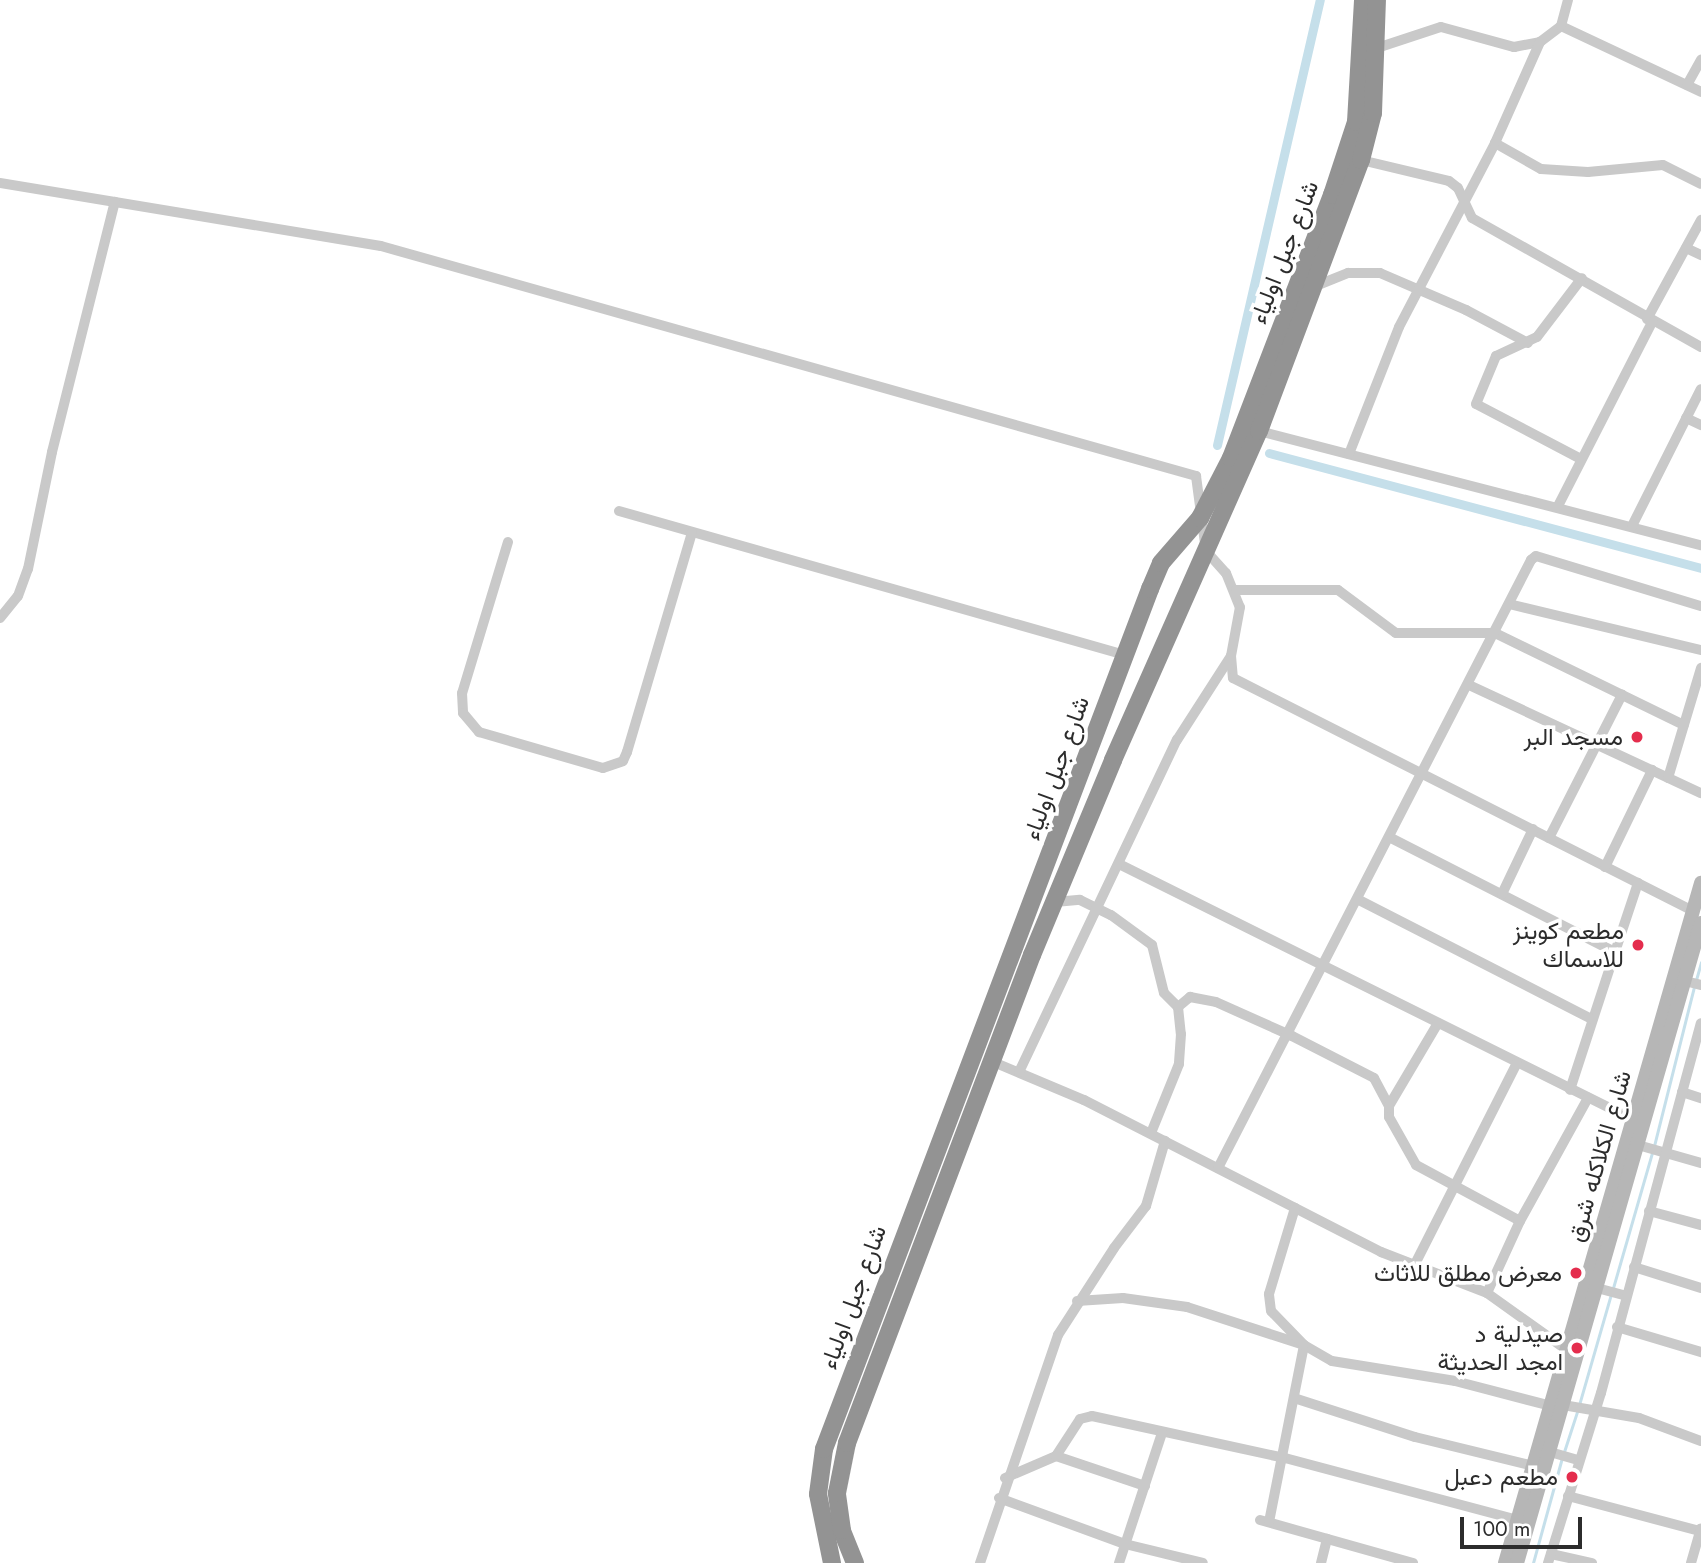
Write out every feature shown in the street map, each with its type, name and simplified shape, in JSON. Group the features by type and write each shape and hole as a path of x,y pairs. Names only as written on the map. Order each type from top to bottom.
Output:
{"highway":[{"name":"شارع جبل اولياء","path":"833,1563 818,1494 824,1448 1161,563 1200,519 1240,437 1349,148 1359,101 1363,0"},
{"name":"شارع جبل اولياء","path":"855,1563 839,1513 842,1458 991,1061 1055,902 1259,431 1361,160 1373,113 1377,0"}],"street":[{"path":"1374,84 1383,0"},
{"path":"1377,48 1441,27 1514,47 1540,42 1561,26 1568,0"},
{"path":"1561,26 1701,92"},
{"path":"1349,454 1377,375 1417,287 1463,207 1540,42"},
{"path":"1687,85 1701,60"},
{"path":"1495,143 1541,169 1588,172 1663,165 1701,184"},
{"path":"1361,160 1449,181 1458,188 1463,207 1472,218 1582,278 1650,320 1701,346"},
{"path":"0,183 407,253 1196,476 1206,551 1236,590 1240,607 1231,656 1233,678 1638,883 1697,917"},
{"path":"0,618 18,596 28,569 52,452 116,202"},
{"path":"1558,506 1579,458 1701,220"},
{"path":"1686,248 1701,255"},
{"path":"1313,287 1365,271 1417,287 1528,343"},
{"path":"1579,458 1476,404 1496,356 1528,343 1572,298 1582,278"},
{"path":"1632,526 1701,389"},
{"path":"1686,418 1701,425"},
{"path":"1259,431 1701,545"},
{"path":"619,511 1125,655"},
{"path":"508,542 462,693 463,713 479,732 603,768 623,761 627,752 692,531"},
{"path":"1218,1168 1359,900 1421,772 1536,555 1701,606"},
{"path":"1236,590 1338,590 1396,633 1495,633 1684,725"},
{"path":"1509,604 1701,650"},
{"path":"1020,1072 1177,740 1231,656"},
{"path":"1668,778 1701,668"},
{"path":"1469,685 1701,793"},
{"path":"1549,838 1594,743 1622,695"},
{"path":"1605,867 1652,771"},
{"path":"1502,894 1533,829"},
{"path":"1389,837 1615,952"},
{"path":"1119,864 1634,1120"},
{"path":"1570,1090 1638,883"},
{"name":"شارع الكلاكله شرق","path":"1517,1563 1550,1452 1567,1350 1634,1120 1679,980 1697,917 1701,883"},
{"path":"1055,902 1080,900 1152,945 1164,993 1178,1007 1179,1064 1151,1133"},
{"path":"1359,900 1592,1019"},
{"path":"1679,980 1701,985"},
{"name":"شارع الكلاكله شرق","path":"1505,1563 1534,1466 1597,1288 1638,1144 1679,980"},
{"path":"1178,1007 1190,997 1216,1002 1289,1034 1374,1078 1389,1106 1389,1117 1411,1160 1454,1187 1520,1221"},
{"path":"1389,1106 1438,1023"},
{"path":"1592,1563 1550,1558 1700,1029"},
{"path":"991,1061 1151,1133 1381,1252 1487,1293 1567,1350"},
{"path":"1415,1264 1517,1063"},
{"path":"1682,1092 1701,1098"},
{"path":"1487,1293 1520,1221 1588,1098"},
{"path":"980,1563 1005,1478 1058,1335 1077,1301 1146,1206 1165,1141"},
{"path":"1638,1144 1701,1163"},
{"path":"1295,1208 1269,1294 1271,1311 1304,1345"},
{"path":"1649,1211 1701,1225"},
{"path":"1634,1267 1701,1287"},
{"path":"1597,1288 1626,1296"},
{"path":"1077,1301 1123,1298 1187,1307 1304,1345 1342,1363 1455,1381 1593,1413 1639,1418 1701,1441"},
{"path":"1617,1327 1701,1352"},
{"path":"1304,1345 1285,1458 1265,1521 1413,1563"},
{"path":"1294,1398 1415,1437 1534,1466"},
{"path":"1005,1478 1056,1456 1085,1416 1285,1458 1415,1496 1518,1520"},
{"path":"1119,1563 1162,1433"},
{"path":"1550,1452 1578,1460"},
{"path":"1056,1456 1144,1486"},
{"path":"1568,1496 1700,1529 1690,1563"},
{"path":"999,1498 1125,1544 1203,1563"},
{"path":"1321,1563 1327,1539"}],"waterway":[{"path":"1217,445 1320,0"},
{"path":"1269,453 1701,568"},
{"path":"1696,980 1701,963"},
{"path":"1654,1146 1694,987"},
{"path":"1613,1288 1652,1153"},
{"path":"1579,1405 1611,1294"},
{"path":"1564,1452 1577,1412"},
{"path":"1533,1563 1562,1458"}],"place":[{"name":"مسجد البر","path":"1637,737"},
{"name":"مطعم كوينز للاسماك","path":"1638,945"},
{"name":"معرض مطلق للاثاث","path":"1576,1273"},
{"name":"صيدلية د امجد الحديثة","path":"1577,1348"},
{"name":"مطعم دعبل","path":"1572,1477"}]}
